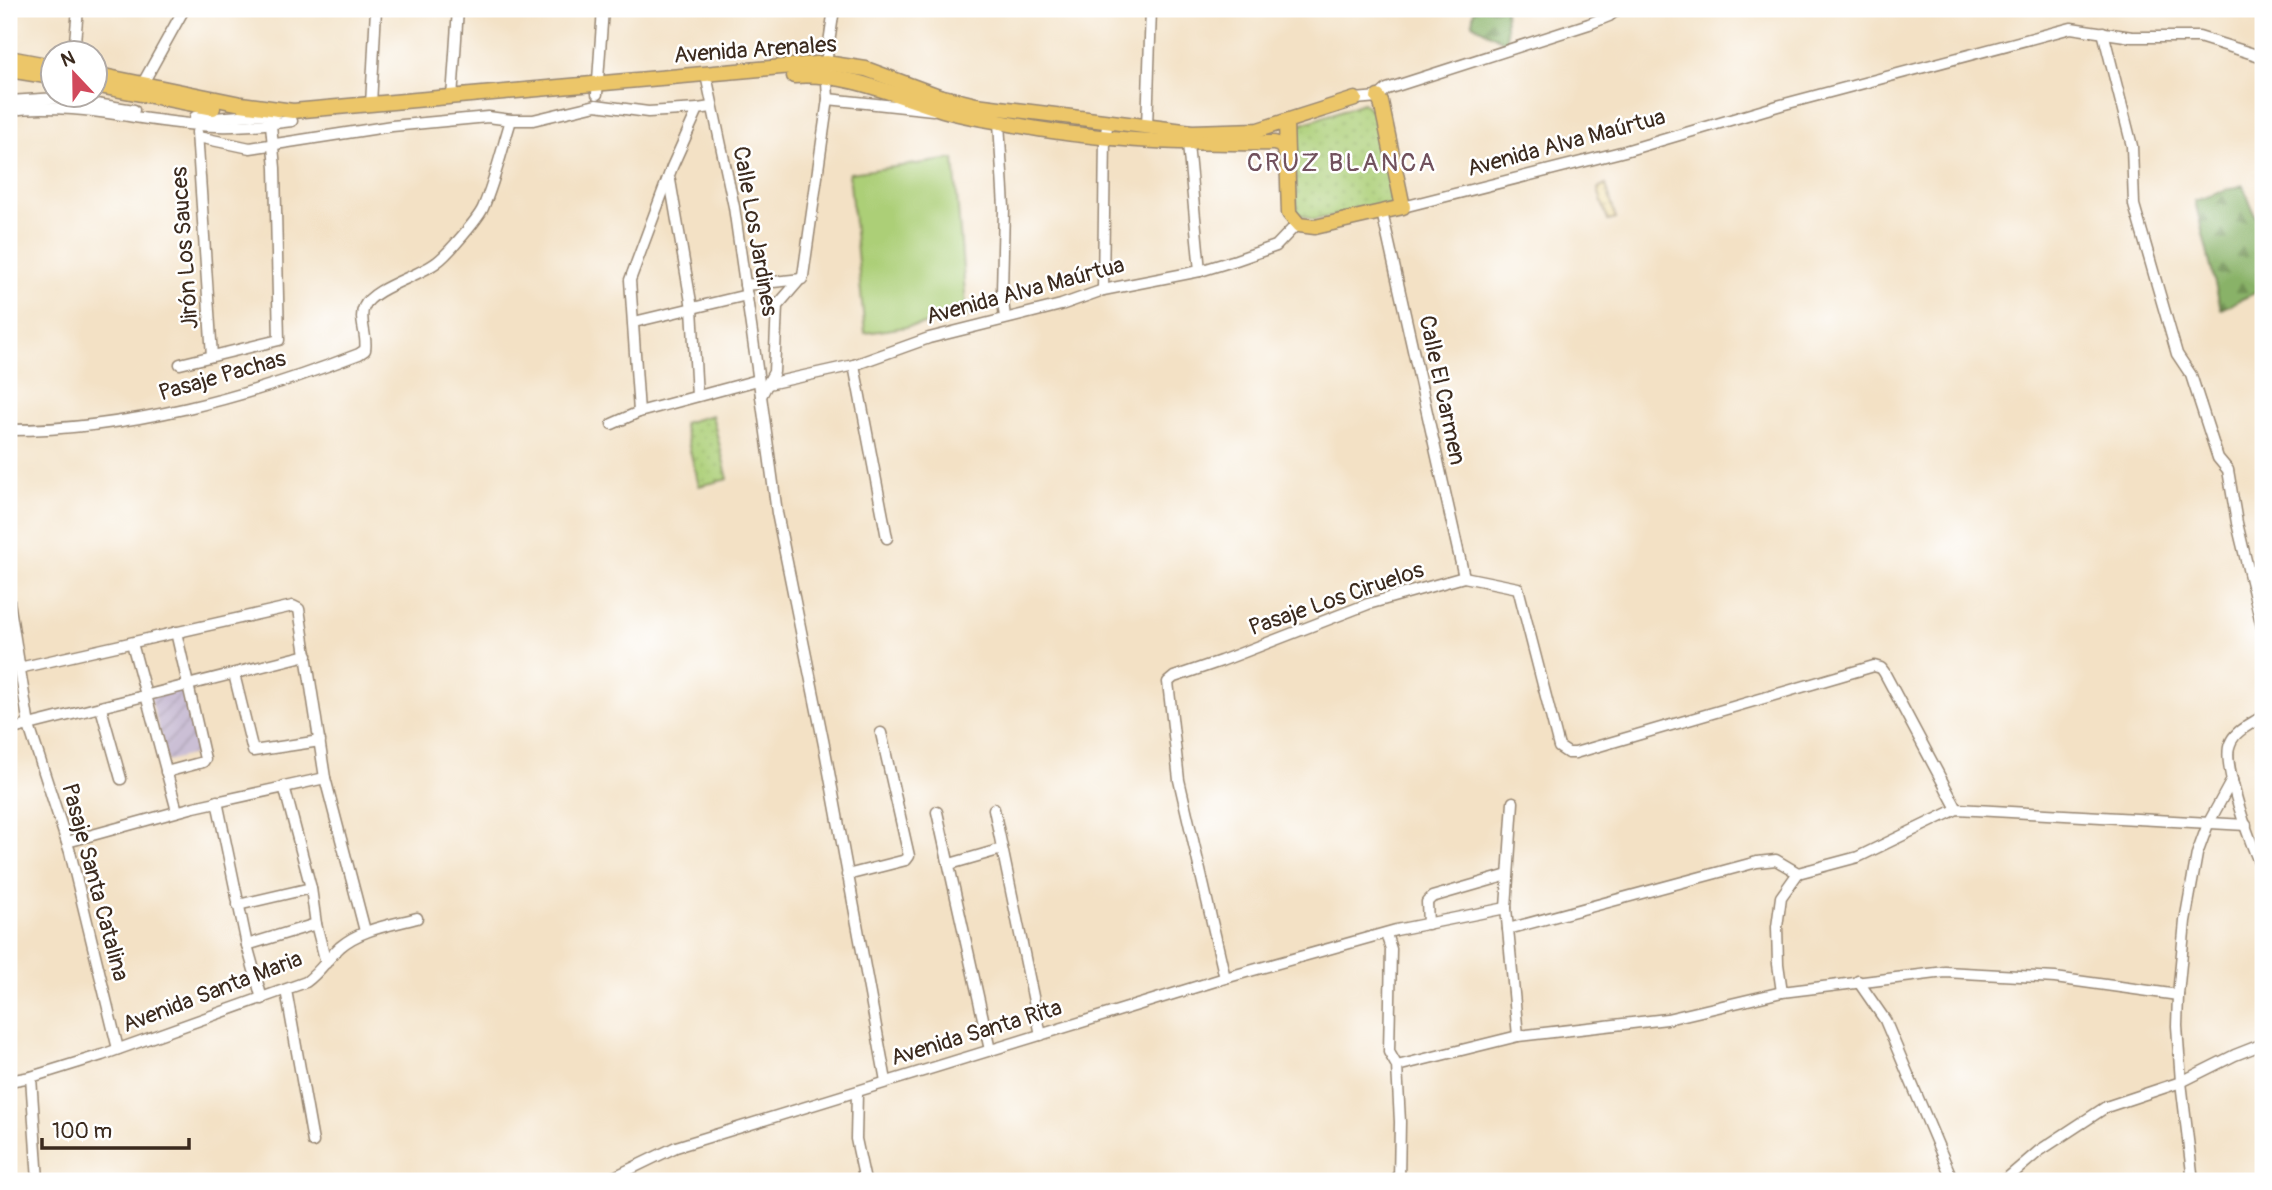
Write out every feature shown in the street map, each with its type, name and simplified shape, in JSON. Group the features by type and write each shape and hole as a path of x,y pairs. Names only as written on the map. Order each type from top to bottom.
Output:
{"main road":[{"path":"9,58 38,63"},
{"name":"Avenida Arenales","path":"193,109 241,104 291,116 452,98 866,69 939,96 975,105 1192,132 1258,130 1355,99"},
{"path":"9,70 38,75"},
{"path":"826,70 946,111 999,122 1105,138 1188,145 1274,144 1281,145 1286,154"},
{"path":"108,77 143,83 193,109"},
{"path":"108,88 193,109 267,117 598,89"},
{"path":"1378,97 1403,207"},
{"path":"1286,122 1289,213 1297,224"},
{"name":"Avenida Alva Maúrtua","path":"1297,224 1315,227 1403,207"}],"street":[{"path":"75,38 78,9"},
{"path":"143,83 184,9"},
{"path":"371,105 376,9"},
{"path":"452,98 458,9"},
{"path":"598,89 603,9"},
{"path":"763,382 774,372 777,306 802,279 828,99 826,70 834,9"},
{"path":"1147,127 1151,9"},
{"path":"1355,99 1378,97 1387,89 1589,24 1618,9"},
{"name":"Avenida Alva Maúrtua","path":"1403,207 1625,152 1781,105 2071,28 2132,37 2199,37 2263,57"},
{"path":"2103,32 2132,146 2134,205 2177,354 2192,375 2218,458 2228,470 2237,523 2263,631"},
{"name":"Calle Los Jardines","path":"706,79 734,207 763,382 761,396 777,513 824,746 886,1081"},
{"path":"9,101 58,98 193,109"},
{"path":"828,99 915,110 946,111"},
{"path":"198,137 250,148 391,126 488,117 533,120 596,105 648,112 711,107"},
{"name":"Avenida Arenales","path":"9,110 193,109 217,126 267,117"},
{"name":"Jirón Los Sauces","path":"193,109 198,137 212,356"},
{"path":"639,412 630,280 698,110"},
{"path":"180,364 279,340 273,145 267,117"},
{"name":"Pasaje Pachas","path":"9,430 57,429 135,420 174,412 334,363 365,349 367,341 362,313 369,299 422,273 439,261 482,211 511,120"},
{"path":"999,122 1004,208 1004,318"},
{"path":"1103,290 1105,138 1108,122"},
{"path":"1188,145 1200,271"},
{"path":"670,177 692,308 697,396"},
{"name":"Calle El Carmen","path":"1382,212 1464,577"},
{"name":"Avenida Alva Maúrtua","path":"612,424 639,412 697,396 854,365 929,338 1061,304 1103,290 1200,271 1272,248 1297,224"},
{"path":"634,322 692,308 746,290 802,279"},
{"path":"854,365 887,538"},
{"name":"Pasaje Los Ciruelos","path":"1225,978 1179,780 1167,689 1170,680 1368,604 1464,577 1518,588 1559,747 1568,753 1576,753 1874,666 1884,672 1957,809"},
{"name":"Pasaje Santa Catalina","path":"9,601 29,726 67,842 118,1049"},
{"path":"19,668 293,606 301,612 324,778 365,932"},
{"path":"166,772 203,762 205,759 176,632"},
{"path":"132,643 177,811"},
{"path":"9,730 307,654"},
{"path":"234,674 253,751 320,741"},
{"path":"101,708 121,779"},
{"path":"2263,716 2235,734 2227,757 2246,825 2263,870"},
{"path":"847,875 905,860 909,856 881,733"},
{"path":"67,842 177,811 324,778"},
{"path":"2193,1181 2177,1026 2185,921 2197,854 2208,824 2232,780"},
{"path":"284,786 311,888 316,924 326,962"},
{"path":"217,802 247,945 262,999"},
{"path":"1513,802 1506,908 1518,1036"},
{"path":"994,809 1041,1035"},
{"path":"1782,992 1777,927 1781,897 1798,873 1858,857 1957,809 2246,825"},
{"path":"937,812 990,1050"},
{"path":"950,864 1002,849"},
{"path":"1508,929 1757,862 1776,860 1798,873"},
{"path":"1428,924 1427,902 1432,897 1508,875"},
{"path":"238,905 311,888"},
{"name":"Avenida Santa Rita","path":"583,1181 614,1177 676,1147 1225,978 1386,934 1506,908"},
{"name":"Avenida Santa Maria","path":"9,1081 31,1077 118,1049 306,982 316,975 346,942 365,932 416,918"},
{"path":"247,945 316,924"},
{"path":"1386,934 1391,949 1389,1052 1397,1066 1399,1181"},
{"path":"1397,1066 1518,1036 1667,1018 1782,992 1945,972 2055,978 2178,995"},
{"path":"1858,981 1885,1020 1953,1181"},
{"path":"286,990 313,1142"},
{"path":"2004,1181 2039,1151 2106,1107 2181,1082 2263,1044"},
{"path":"31,1077 38,1181"},
{"path":"857,1092 856,1139 865,1181"}],"shaded area":[{"path":"181,688 198,753 167,761 150,696"}],"green space":[{"path":"1474,9 1505,9 1507,43 1472,24"},
{"path":"1363,103 1376,114 1394,204 1313,220 1297,213 1294,127"},
{"path":"954,159 967,318 865,333 849,173"},
{"path":"2243,185 2263,236 2263,289 2221,309 2195,201"},
{"path":"712,415 728,479 699,486 683,423"}],"sand":[{"path":"1606,185 1616,219 1608,221 1598,189"}],"district":[{"name":"CRUZ BLANCA","path":"1342,162"}]}
